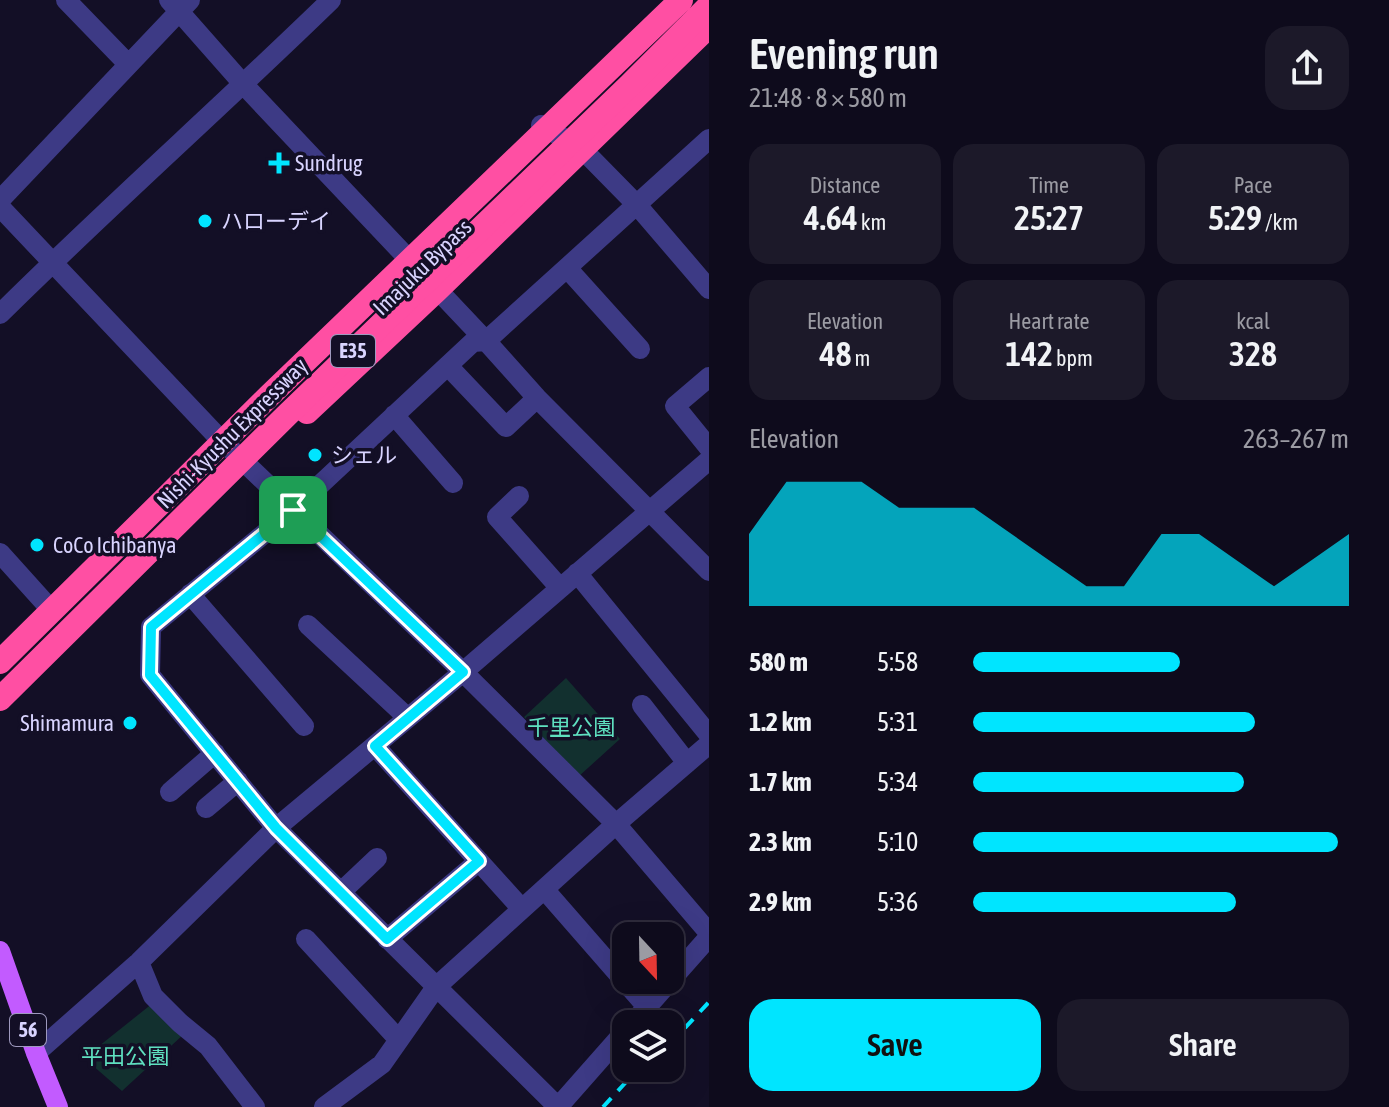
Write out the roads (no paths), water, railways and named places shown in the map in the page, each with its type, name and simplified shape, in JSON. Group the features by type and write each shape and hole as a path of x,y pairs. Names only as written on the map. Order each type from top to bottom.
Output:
{"highway":[{"name":"Imajuku Bypass","path":"0,647 541,125 666,0"},
{"name":"Nishi-Kyushu Expressway","path":"0,662 269,396 681,0"},
{"name":"Nishi-Kyushu Expressway","path":"0,699 288,414 709,6"},
{"name":"Imajuku Bypass","path":"0,714 248,467 437,290 709,26"}],"main road":[{"name":"56","path":"0,951 58,1107"}],"street":[{"path":"66,0 128,64"},
{"path":"0,314 331,0"},
{"path":"0,200 128,64 179,4 244,85 537,398 648,511 706,563"},
{"path":"541,125 582,149 637,205 709,289"},
{"path":"612,1046 558,1107 276,828 150,675 151,627 293,510 473,342 486,341 709,139"},
{"path":"0,207 217,436 616,824 709,935 644,1010"},
{"path":"567,268 640,349"},
{"path":"448,366 506,427 537,398"},
{"path":"709,377 675,406 709,448"},
{"path":"394,415 453,483"},
{"path":"36,1053 139,962 276,828 709,460"},
{"path":"519,496 497,517 560,588"},
{"path":"0,553 45,603"},
{"path":"577,573 709,735"},
{"path":"190,594 304,726"},
{"path":"308,625 408,718"},
{"path":"642,705 687,763"},
{"path":"324,1107 382,1064 436,987 709,744"},
{"path":"375,746 522,909"},
{"path":"170,792 215,753"},
{"path":"206,808 238,781"},
{"path":"341,892 377,858"},
{"path":"387,939 479,861"},
{"path":"544,889 647,1007"},
{"path":"306,939 399,1040"},
{"path":"139,962 153,996 208,1046 255,1107"}],"railway":[{"path":"684,1029 709,1002"},
{"path":"603,1107 626,1082"}],"place":[{"name":"Sundrug","path":"279,163"},
{"name":"ハローデイ","path":"205,221"},
{"name":"シェル","path":"315,455"},
{"name":"CoCo Ichibanya","path":"37,545"},
{"name":"Shimamura","path":"130,723"}],"park label":[{"name":"千里公園","path":"571,727"},
{"name":"平田公園","path":"125,1056"}]}
